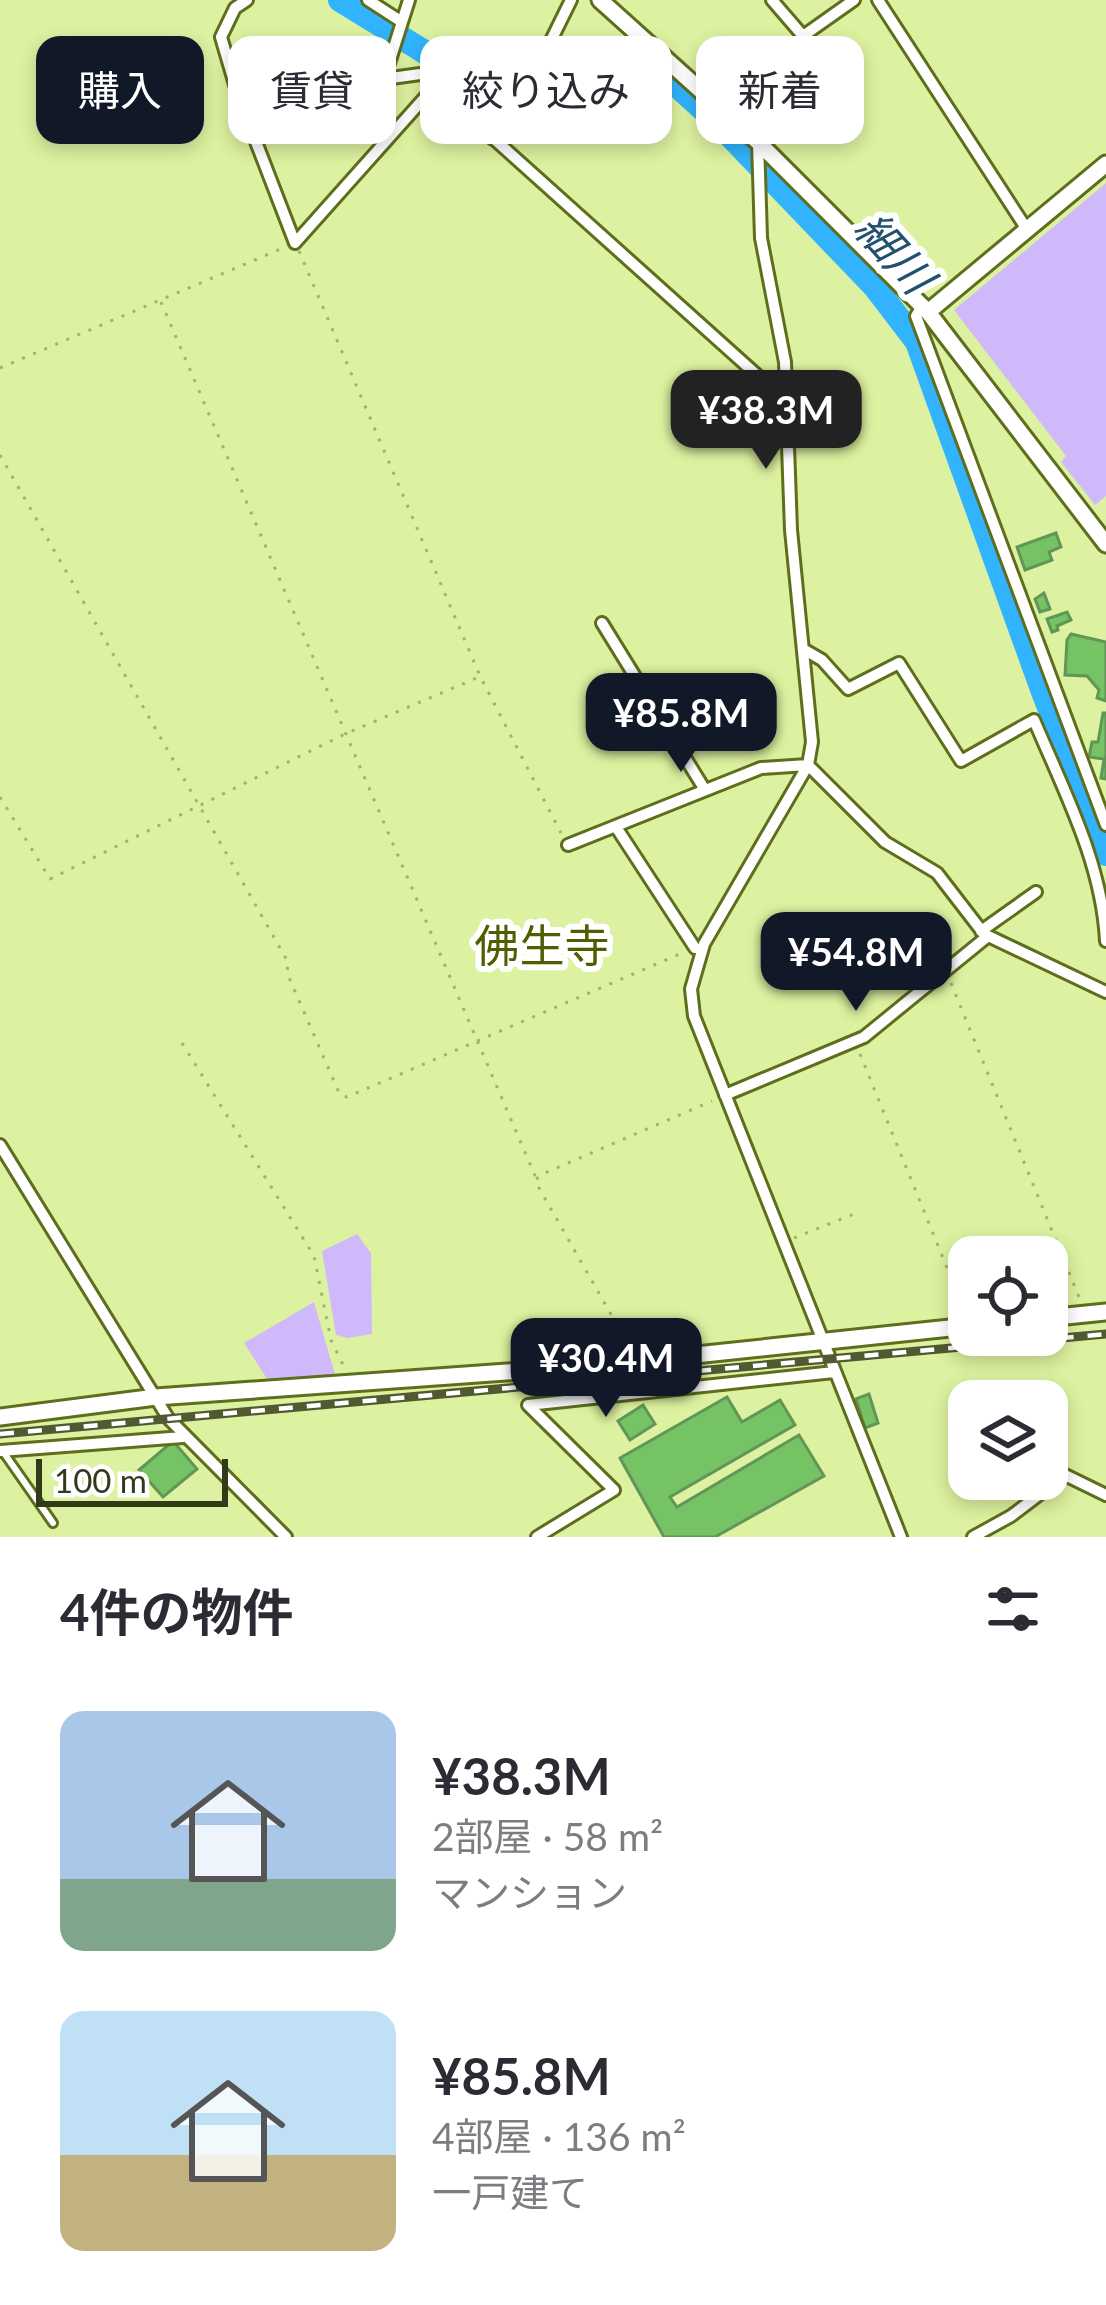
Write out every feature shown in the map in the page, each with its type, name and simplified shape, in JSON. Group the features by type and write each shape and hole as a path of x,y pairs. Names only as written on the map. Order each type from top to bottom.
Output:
{"street":[{"path":"247,0 235,8 221,37 238,95 295,243 420,103"},
{"path":"368,0 402,22"},
{"path":"410,0 384,79 420,74"},
{"path":"556,36 571,0"},
{"path":"600,0 696,86"},
{"path":"772,0 803,36 854,0"},
{"path":"878,0 1026,228"},
{"path":"500,144 787,402"},
{"path":"758,144 761,238 785,362 791,530 812,742 808,765 704,944 691,989 694,1016 901,1537"},
{"path":"760,144 925,309 1106,544"},
{"path":"1106,164 916,316 1106,825"},
{"path":"602,623 705,790"},
{"path":"802,649 848,689 898,663 961,761 1034,720 1084,840 1104,906 1106,940"},
{"path":"568,845 761,768 808,765 885,842 937,874 985,934 1106,992"},
{"path":"616,826 695,948"},
{"path":"725,1095 855,1041 1036,892"},
{"path":"0,1144 183,1437 286,1537"},
{"path":"1068,1316 1106,1312"},
{"path":"0,1418 156,1397 637,1361 948,1327"},
{"path":"537,1537 614,1490 528,1405 834,1372"},
{"path":"1,1450 183,1437"},
{"path":"973,1537 1011,1516 1065,1475 1106,1495"}],"lane":[{"path":"1,1450 53,1522"}],"path":[{"path":"0,368 295,243 480,676 568,845"},
{"path":"160,300 536,1186 637,1361"},
{"path":"0,455 200,801 197,806"},
{"path":"0,797 50,879 345,734 480,676"},
{"path":"197,806 288,962 287,973 340,1095 347,1097 695,948"},
{"path":"946,970 1086,1314"},
{"path":"855,1041 948,1273"},
{"path":"182,1043 314,1256 331,1340 352,1385"},
{"path":"536,1178 725,1095"},
{"path":"783,1242 854,1214"}],"shaded area":[{"path":"1106,183 1106,496 1095,505 1061,462 1066,456 954,310"},
{"path":"357,1234 371,1253 372,1334 348,1338 336,1335 322,1251"},
{"path":"314,1302 336,1378 269,1382 244,1343"}],"building":[{"path":"1056,533 1061,547 1049,552 1052,560 1025,570 1017,547"},
{"path":"1044,593 1050,609 1040,612 1035,599"},
{"path":"1067,612 1071,620 1052,632 1047,619"},
{"path":"1071,634 1106,642 1106,701 1097,698 1099,690 1087,676 1065,675"},
{"path":"1103,713 1106,779 1101,778 1104,759 1089,757 1092,742 1098,742"},
{"path":"869,1394 878,1423 865,1428 856,1399"},
{"path":"727,1397 742,1422 780,1400 795,1425 670,1497 677,1507 799,1435 824,1476 715,1537 664,1537 620,1458"},
{"path":"643,1405 655,1424 630,1440 618,1421"},
{"path":"173,1441 197,1469 163,1497 139,1470"}],"waterway":[{"name":"細川","path":"340,0 428,54 630,62 664,74 715,120 875,287 917,342 1106,854"}],"railway":[{"path":"0,1434 1106,1334"}],"district":[{"name":"佛生寺","path":"542,945"}]}
